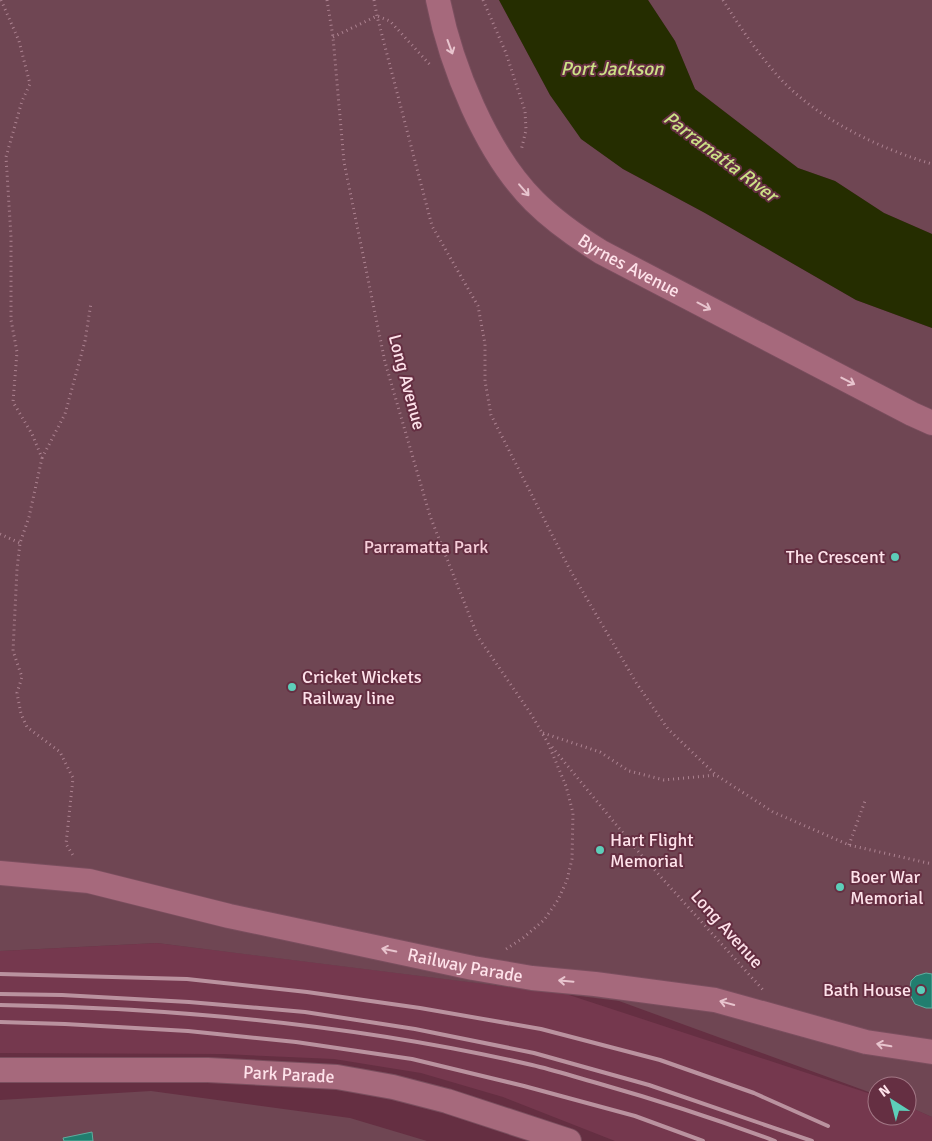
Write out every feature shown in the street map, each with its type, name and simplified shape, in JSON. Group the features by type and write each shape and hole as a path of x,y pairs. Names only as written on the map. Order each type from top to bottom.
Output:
{"street":[{"name":"Byrnes Avenue","path":"438,0 444,31 470,100 499,158 545,212 601,252 932,423"},
{"name":"Railway Parade","path":"0,873 89,881 229,916 473,968 532,978 595,984 715,1000 866,1042 932,1052"},
{"name":"Park Parade","path":"0,1070 208,1070 337,1077 393,1087 447,1101 569,1141"}],"path":[{"path":"1,0 19,41 30,84 22,102 6,157 11,237 11,320 18,352 13,402 32,434 42,458"},
{"name":"Long Avenue","path":"327,0 333,37 344,162 385,362 430,516 478,637 548,743 566,786 573,813 572,859 567,880 558,900 544,920 523,938 496,955"},
{"path":"374,0 432,226 478,306 491,416 570,570 637,684 668,729 716,775 773,812 848,845 932,864"},
{"path":"482,0 506,53 525,111 526,130 520,153 508,170"},
{"path":"723,0 747,37 777,76 801,98 840,125 880,144 932,164"},
{"path":"333,37 377,16 390,21 436,70"},
{"path":"89,881 66,844 73,778 60,752 27,727 21,714 17,692 22,677 13,651 16,569 20,543 29,517 42,458 65,414 86,341 91,303"},
{"path":"1,534 20,543"},
{"path":"542,733 600,752 629,771 664,780 716,775"},
{"name":"Long Avenue","path":"548,743 642,856 789,1020"},
{"path":"848,845 865,801"}],"shaded area":[{"path":"157,943 566,994 867,1093 867,1126 917,1126 917,1110 932,1117 932,1141 615,1141 503,1097 421,1073 334,1059 223,1054 0,1053 0,951"}],"green space":[{"name":"Parramatta Park","path":"0,0 499,0 550,95 582,139 623,169 705,213 856,300 932,328 932,1117 917,1110 917,1076 867,1076 867,1091 619,1001 157,943 0,951"},
{"path":"648,0 932,0 932,234 884,213 835,181 798,168 695,89 675,41"},
{"path":"151,1091 350,1118 427,1141 0,1141 0,1100"}],"water":[{"name":"Port Jackson","path":"499,0 648,0 675,41 695,89 798,168 835,181 884,213 932,234 932,328 856,300 705,213 623,169 581,139 550,95"}],"building":[{"name":"Bath House","path":"926,973 932,974 932,1008 915,1004 909,993 911,981 916,976"},
{"path":"92,1132 93,1141 64,1141 63,1138"}],"railway":[{"path":"0,974 187,979 307,992 420,1008 541,1029 660,1060 754,1093 828,1126"},
{"path":"0,994 62,995 189,1002 305,1012 415,1029 534,1053 649,1085 812,1141"},
{"path":"0,1005 134,1010 201,1015 268,1021 400,1039 548,1069 664,1103 775,1141"},
{"path":"0,1022 188,1031 296,1042 412,1059 524,1086 635,1116 703,1141"}],"place":[{"name":"The Crescent","path":"895,557"},
{"name":"Cricket Wickets Railway line","path":"292,687"},
{"name":"Hart Flight Memorial","path":"600,850"},
{"name":"Boer War Memorial","path":"840,887"},
{"name":"Bath House","path":"921,990"}],"water label":[{"name":"Parramatta River","path":"721,156"}]}
